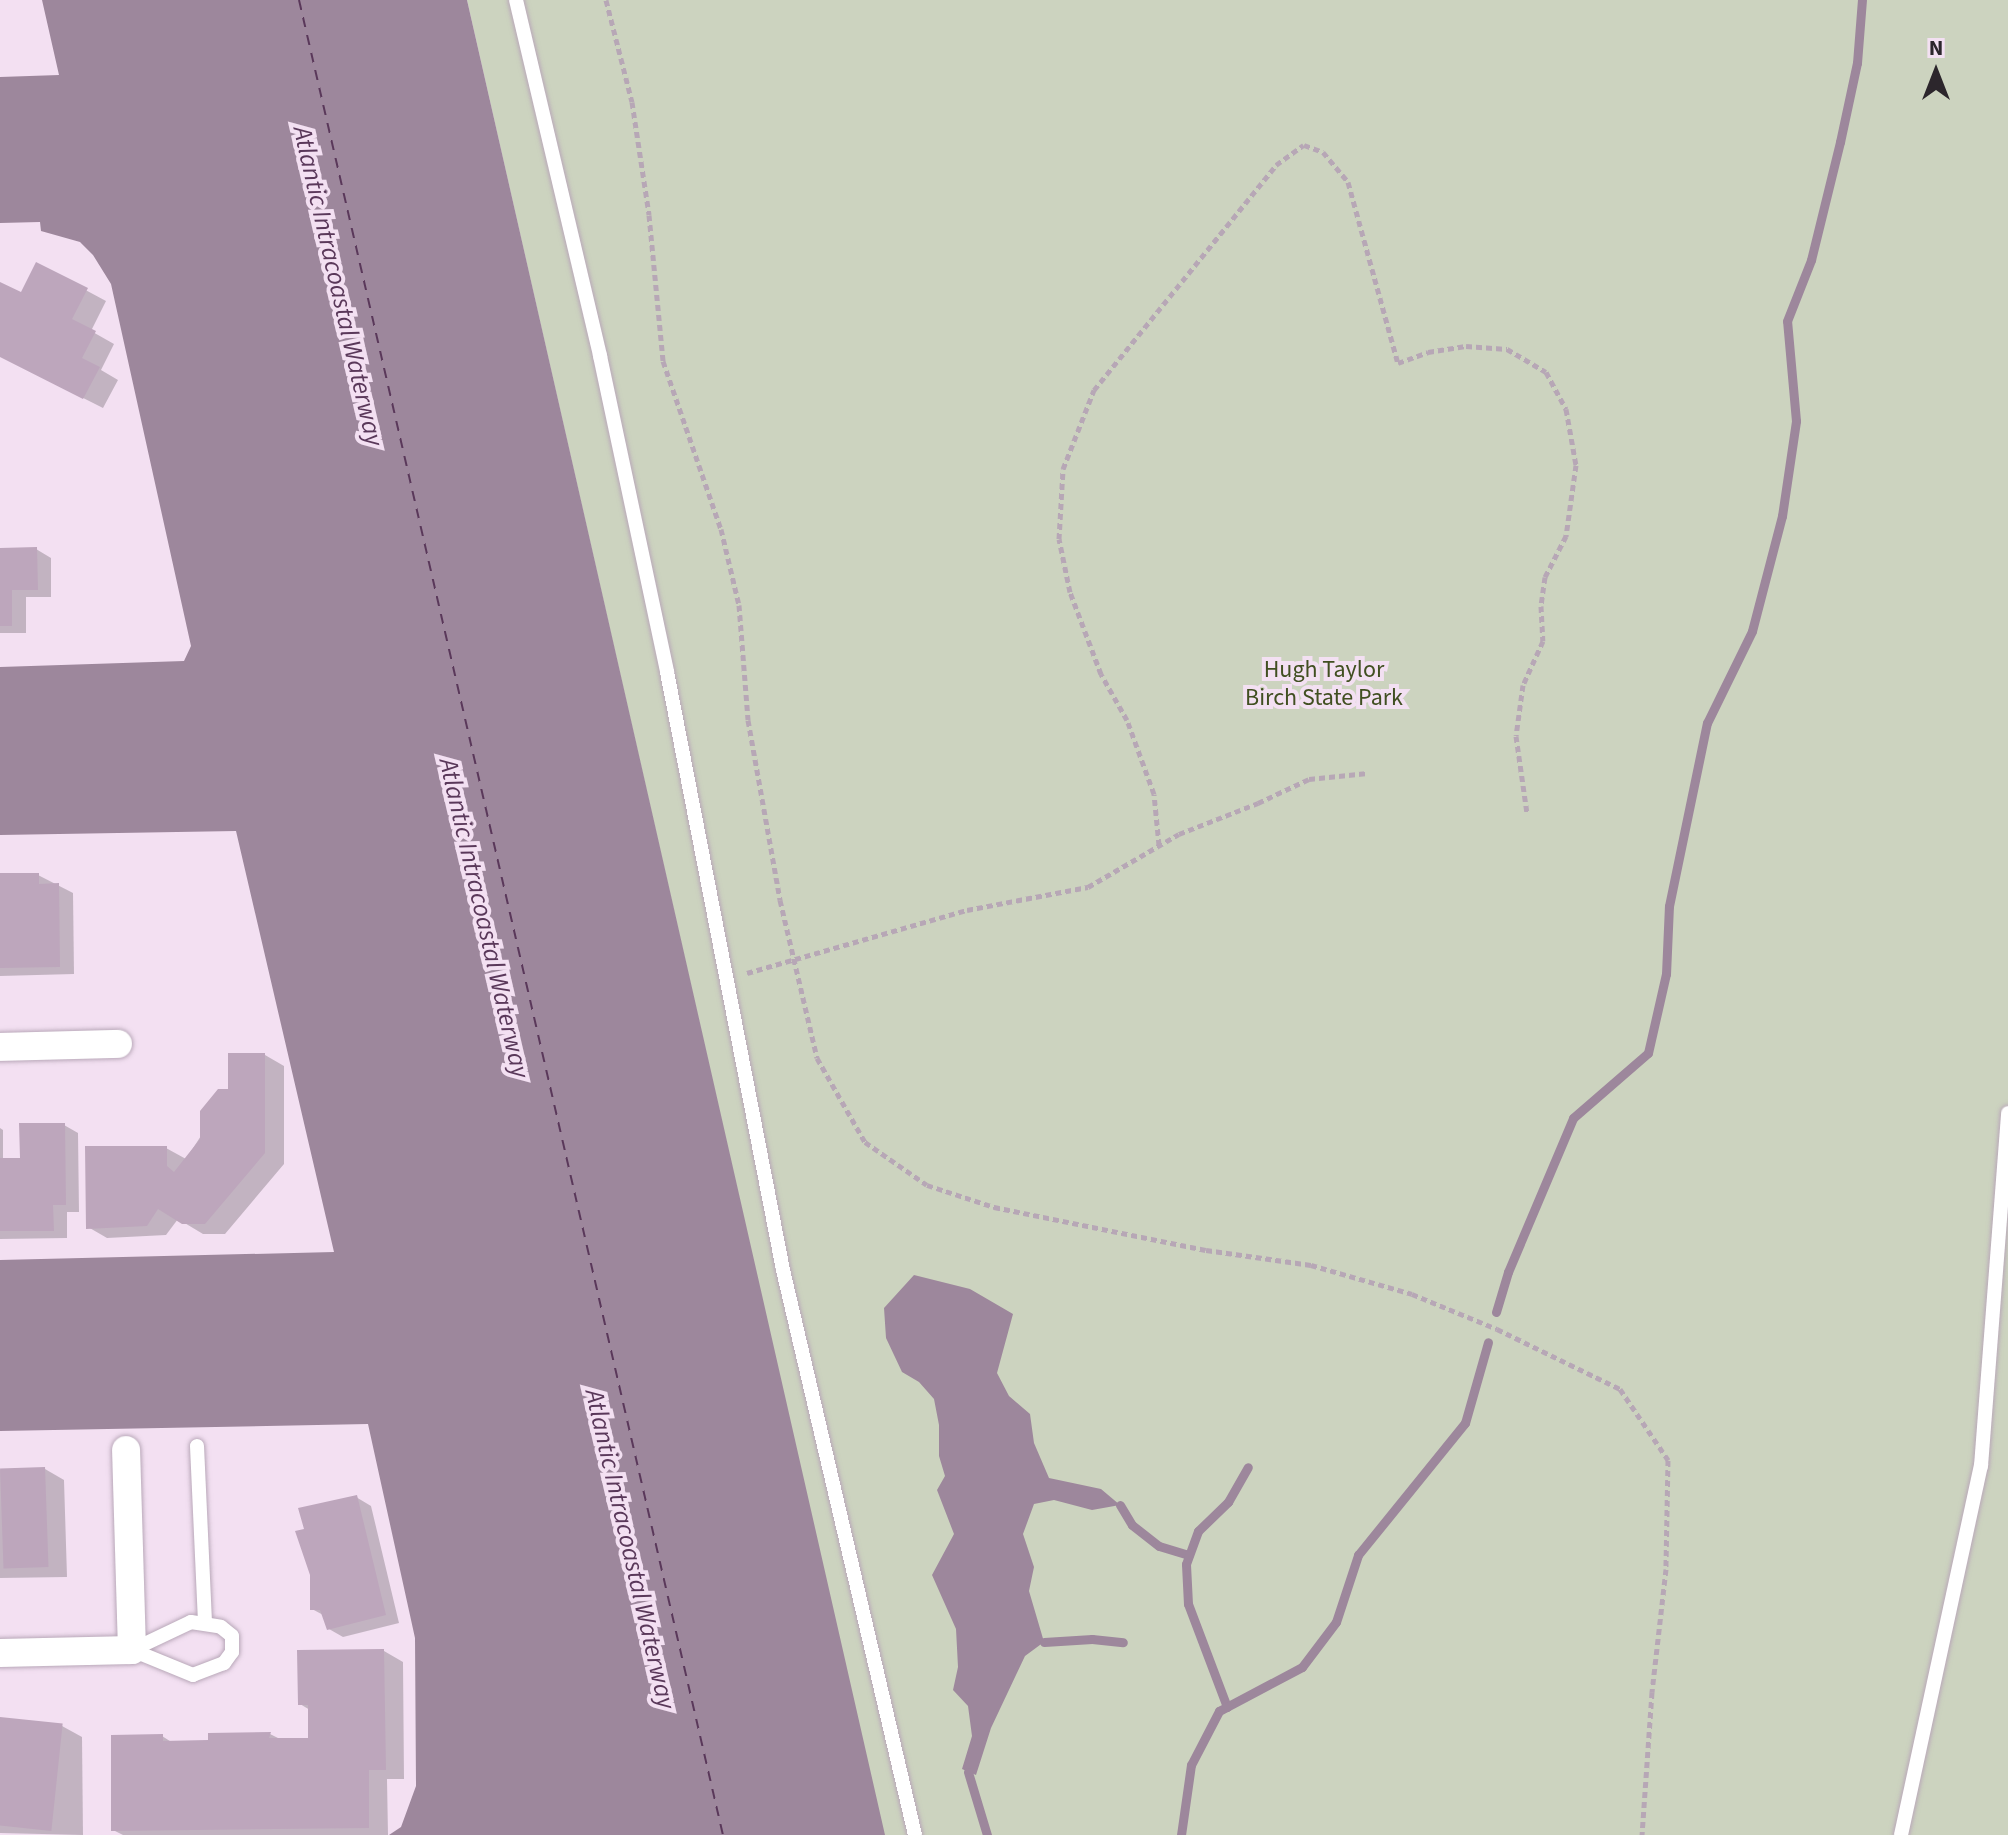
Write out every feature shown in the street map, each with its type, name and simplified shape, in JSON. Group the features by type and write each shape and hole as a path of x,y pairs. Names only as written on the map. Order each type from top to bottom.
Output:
{"street":[{"path":"0,1047 118,1044"},
{"path":"0,1653 132,1650 126,1450"}],"lane":[{"path":"516,0 600,356 667,672 783,1270 915,1835"},
{"path":"1901,1835 1981,1466 2008,1113"},
{"path":"197,1446 205,1622"},
{"path":"191,1622 221,1627 232,1636 232,1652 224,1663 193,1675 132,1650 168,1630 191,1622"}],"path":[{"path":"606,0 632,102 649,215 663,361 721,529 739,605 748,720 793,959 817,1058 865,1142 927,1185 994,1207 1206,1250 1311,1265 1412,1294 1497,1329 1620,1389 1668,1460 1666,1569 1652,1692 1642,1835"},
{"path":"1159,845 1154,794 1127,720 1101,674 1070,592 1059,539 1063,469 1094,390 1276,165 1304,145 1323,152 1348,182 1398,363 1428,352 1466,346 1507,349 1546,372 1566,409 1576,465 1566,536 1545,577 1541,606 1543,641 1523,685 1516,736 1527,813"},
{"path":"727,979 967,910 1088,887 1159,845 1309,779 1368,773"}],"green space":[{"name":"Hugh Taylor Birch State Park","path":"467,0 2008,0 2008,1835 884,1835"}],"water":[{"name":"Atlantic Intracoastal Waterway","path":"42,0 467,0 885,1835 389,1835 401,1827 416,1786 415,1638 368,1424 0,1431 0,1260 334,1252 236,831 0,835 0,667 184,661 191,646 111,284 93,255 80,242 41,231 40,222 0,223 0,77 59,75"},
{"path":"914,1275 970,1289 1013,1314 997,1373 1009,1396 1030,1414 1034,1443 1049,1478 1101,1489 1120,1505 1092,1510 1054,1500 1034,1504 1023,1534 1034,1567 1029,1591 1044,1642 1025,1656 991,1728 976,1775 962,1769 972,1736 968,1706 953,1690 958,1667 956,1629 932,1575 954,1534 937,1490 945,1476 939,1456 939,1425 934,1399 919,1382 902,1372 886,1338 884,1308"}],"building":[{"path":"36,262 88,288 72,319 96,331 82,358 100,367 83,399 0,357 0,282 21,292"},
{"path":"37,547 38,590 12,590 12,626 0,626 0,548"},
{"path":"0,873 39,873 39,884 59,883 60,967 0,968"},
{"path":"228,1053 265,1053 265,1153 205,1224 182,1224 158,1209 147,1226 86,1229 85,1146 167,1146 167,1166 174,1172 200,1139 200,1111 218,1089 228,1089"},
{"path":"19,1123 65,1123 66,1205 53,1205 54,1231 0,1231 0,1158 20,1158"},
{"path":"45,1467 48,1567 4,1569 0,1469"},
{"path":"357,1495 386,1615 327,1630 320,1610 310,1610 310,1575 295,1531 304,1529 298,1508"},
{"path":"384,1649 386,1770 369,1770 369,1828 111,1831 111,1735 163,1734 163,1741 208,1740 208,1733 271,1732 269,1738 308,1738 308,1705 298,1705 297,1650"},
{"path":"0,1717 63,1724 51,1831 0,1826"}],"waterway":[{"path":"1496,1312 1508,1272 1573,1118 1648,1053 1666,974 1669,906 1707,723 1752,631 1782,516 1796,421 1787,321 1811,260 1840,142 1857,63 1862,0"},
{"path":"1181,1835 1191,1765 1219,1711 1302,1667 1336,1622 1358,1555 1465,1423 1488,1342"},
{"path":"1227,1707 1188,1604 1186,1564 1198,1531 1228,1502 1248,1467"},
{"path":"1120,1505 1132,1525 1159,1546 1189,1555"},
{"path":"1044,1642 1092,1639 1123,1642"},
{"path":"968,1772 987,1835"}],"ferry route":[{"path":"299,0 723,1835"}]}
